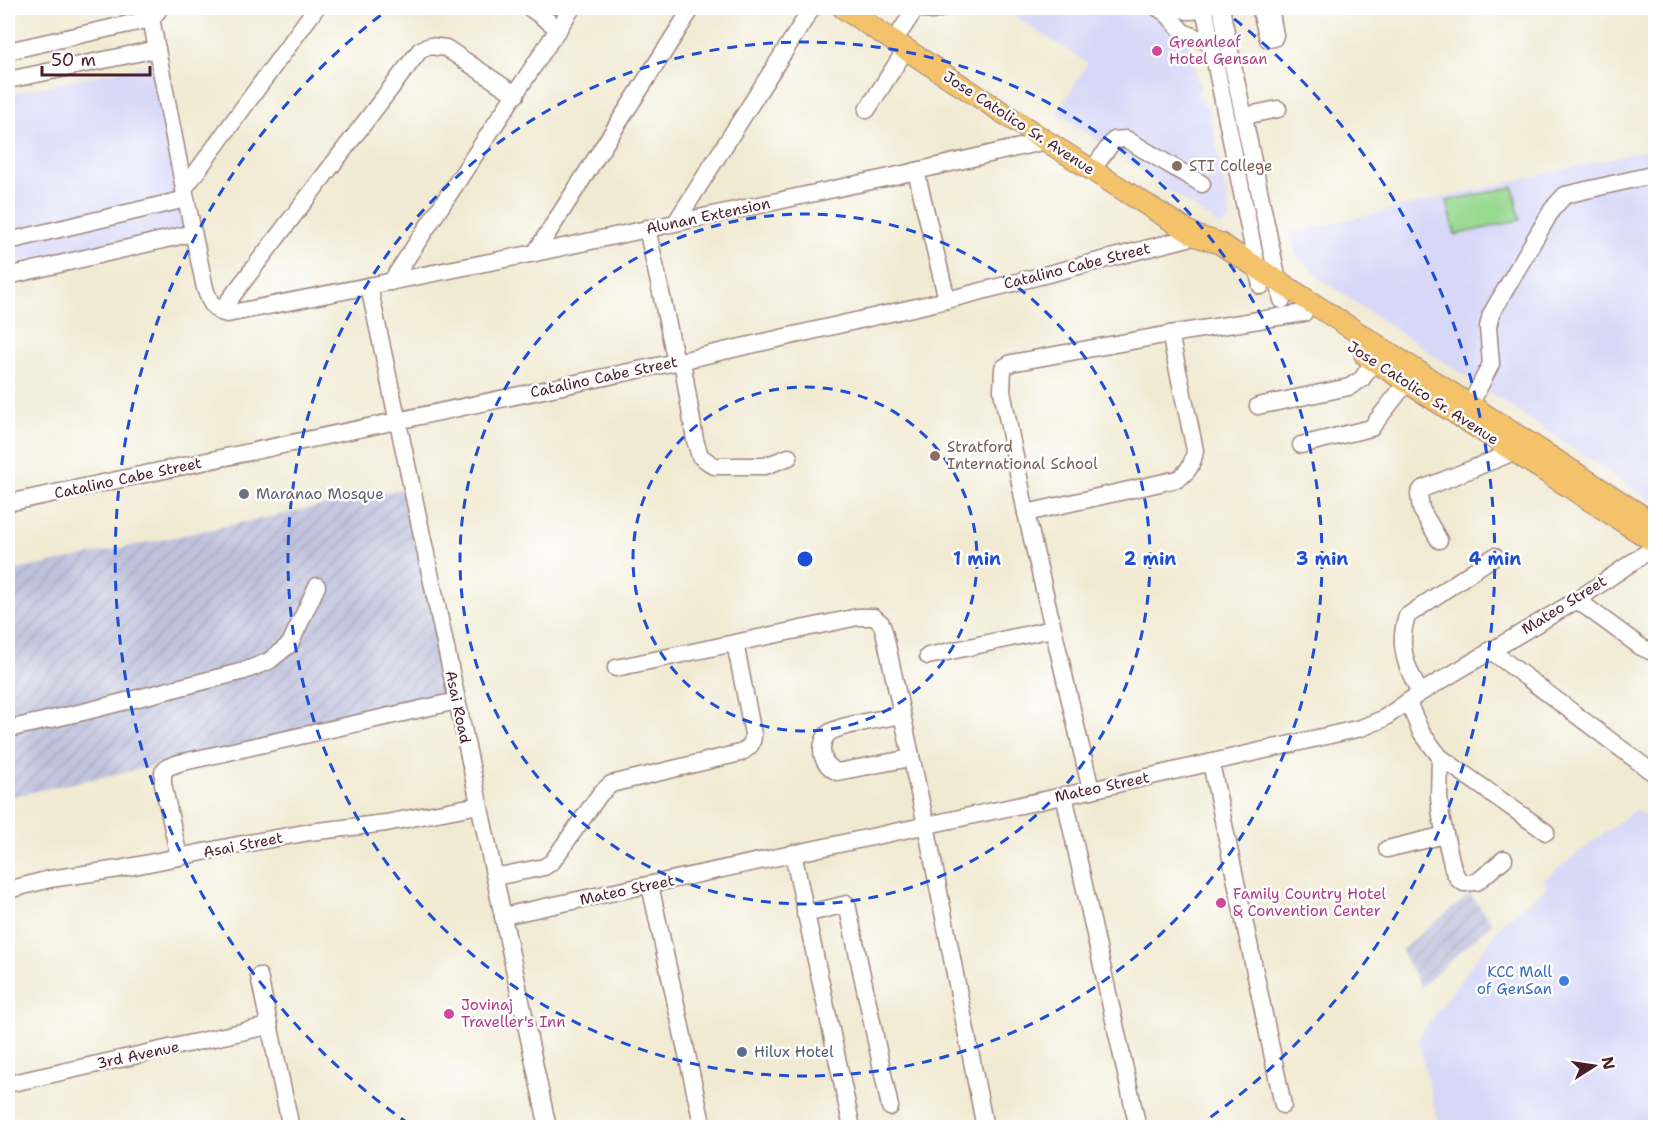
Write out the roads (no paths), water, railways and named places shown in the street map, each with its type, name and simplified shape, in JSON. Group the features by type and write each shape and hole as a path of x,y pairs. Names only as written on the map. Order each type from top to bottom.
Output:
{"main road":[{"name":"Jose Catolico Sr. Avenue","path":"843,8 1046,141 1197,236 1210,253 1269,284 1470,405 1656,525"},
{"name":"Jose Catolico Sr. Avenue","path":"1269,284 1304,313 1656,544"}],"street":[{"path":"8,238 17,239 185,194 316,8"},
{"path":"530,8 559,29"},
{"path":"391,282 572,8"},
{"path":"535,253 693,8"},
{"path":"676,222 812,8"},
{"path":"867,110 916,8"},
{"path":"921,8 932,11 943,8"},
{"path":"1158,8 1184,32 1212,44"},
{"path":"1178,8 1188,11 1210,8"},
{"path":"1210,8 1212,44 1269,284"},
{"path":"1210,8 1244,116 1269,284"},
{"path":"1260,8 1268,39 1274,38 1275,35 1270,8"},
{"path":"8,51 154,11 157,49 193,233 209,300 220,312 420,50 437,46 446,48 516,95"},
{"path":"8,80 157,49"},
{"path":"1244,116 1278,109"},
{"path":"1092,170 1114,140 1126,139 1202,184"},
{"name":"Alunan Extension","path":"220,312 227,314 246,311 535,253 1046,141"},
{"path":"916,171 947,300"},
{"path":"1470,405 1491,364 1488,327 1491,314 1553,207 1565,195 1580,190 1656,174"},
{"path":"647,228 700,456 714,466 765,466 789,456"},
{"path":"8,276 193,233"},
{"name":"Catalino Cabe Street","path":"8,503 679,361 947,300 1197,236"},
{"name":"Asai Road","path":"369,286 548,1128"},
{"path":"1091,790 1026,513 1002,391 1003,368 1011,363 1170,334 1304,313"},
{"path":"1026,513 1178,479 1188,472 1193,463 1195,450 1170,334"},
{"path":"1258,406 1349,387 1362,379 1374,360"},
{"path":"1301,445 1371,428 1407,382"},
{"path":"1439,540 1421,509 1419,494 1422,489 1514,452"},
{"name":"Mateo Street","path":"503,916 1091,790 1361,728 1383,719 1490,650 1577,600 1656,544"},
{"path":"1494,556 1407,616 1401,638 1403,652 1421,732 1440,758 1545,832"},
{"path":"8,729 222,677 268,661 290,644 317,586"},
{"path":"1577,600 1641,646 1656,654"},
{"path":"616,668 858,617 874,617 881,622 926,825 985,1128"},
{"path":"928,656 1052,629"},
{"path":"495,877 544,867 552,862 600,794 611,784 740,753 749,748 753,742 753,734 735,643"},
{"path":"1490,650 1656,776"},
{"path":"179,857 163,784 163,772 168,767 457,701"},
{"path":"902,715 829,733 822,744 822,756 828,767 837,772 911,758"},
{"path":"1440,758 1439,797 1445,835 1453,869 1458,879 1464,883 1477,882 1504,859"},
{"path":"1211,763 1283,1105"},
{"path":"1064,795 1138,1128"},
{"name":"Asai Street","path":"8,890 50,879 119,869 310,832 386,823 479,805"},
{"path":"1388,849 1445,835"},
{"path":"793,853 852,1128"},
{"path":"650,885 703,1128"},
{"path":"806,915 847,904 890,1107"},
{"path":"259,976 291,1128"},
{"name":"3rd Avenue","path":"8,1084 268,1026"}],"place":[{"name":"Greanleaf Hotel Gensan","path":"1157,51"},
{"name":"STI College","path":"1177,166"},
{"name":"Stratford International School","path":"935,456"},
{"name":"Maranao Mosque","path":"244,494"},
{"name":"Family Country Hotel & Convention Center","path":"1221,903"},
{"name":"KCC Mall of GenSan","path":"1564,981"},
{"name":"Jovinaj Traveller's Inn","path":"449,1014"},
{"name":"Hilux Hotel","path":"742,1052"}]}
